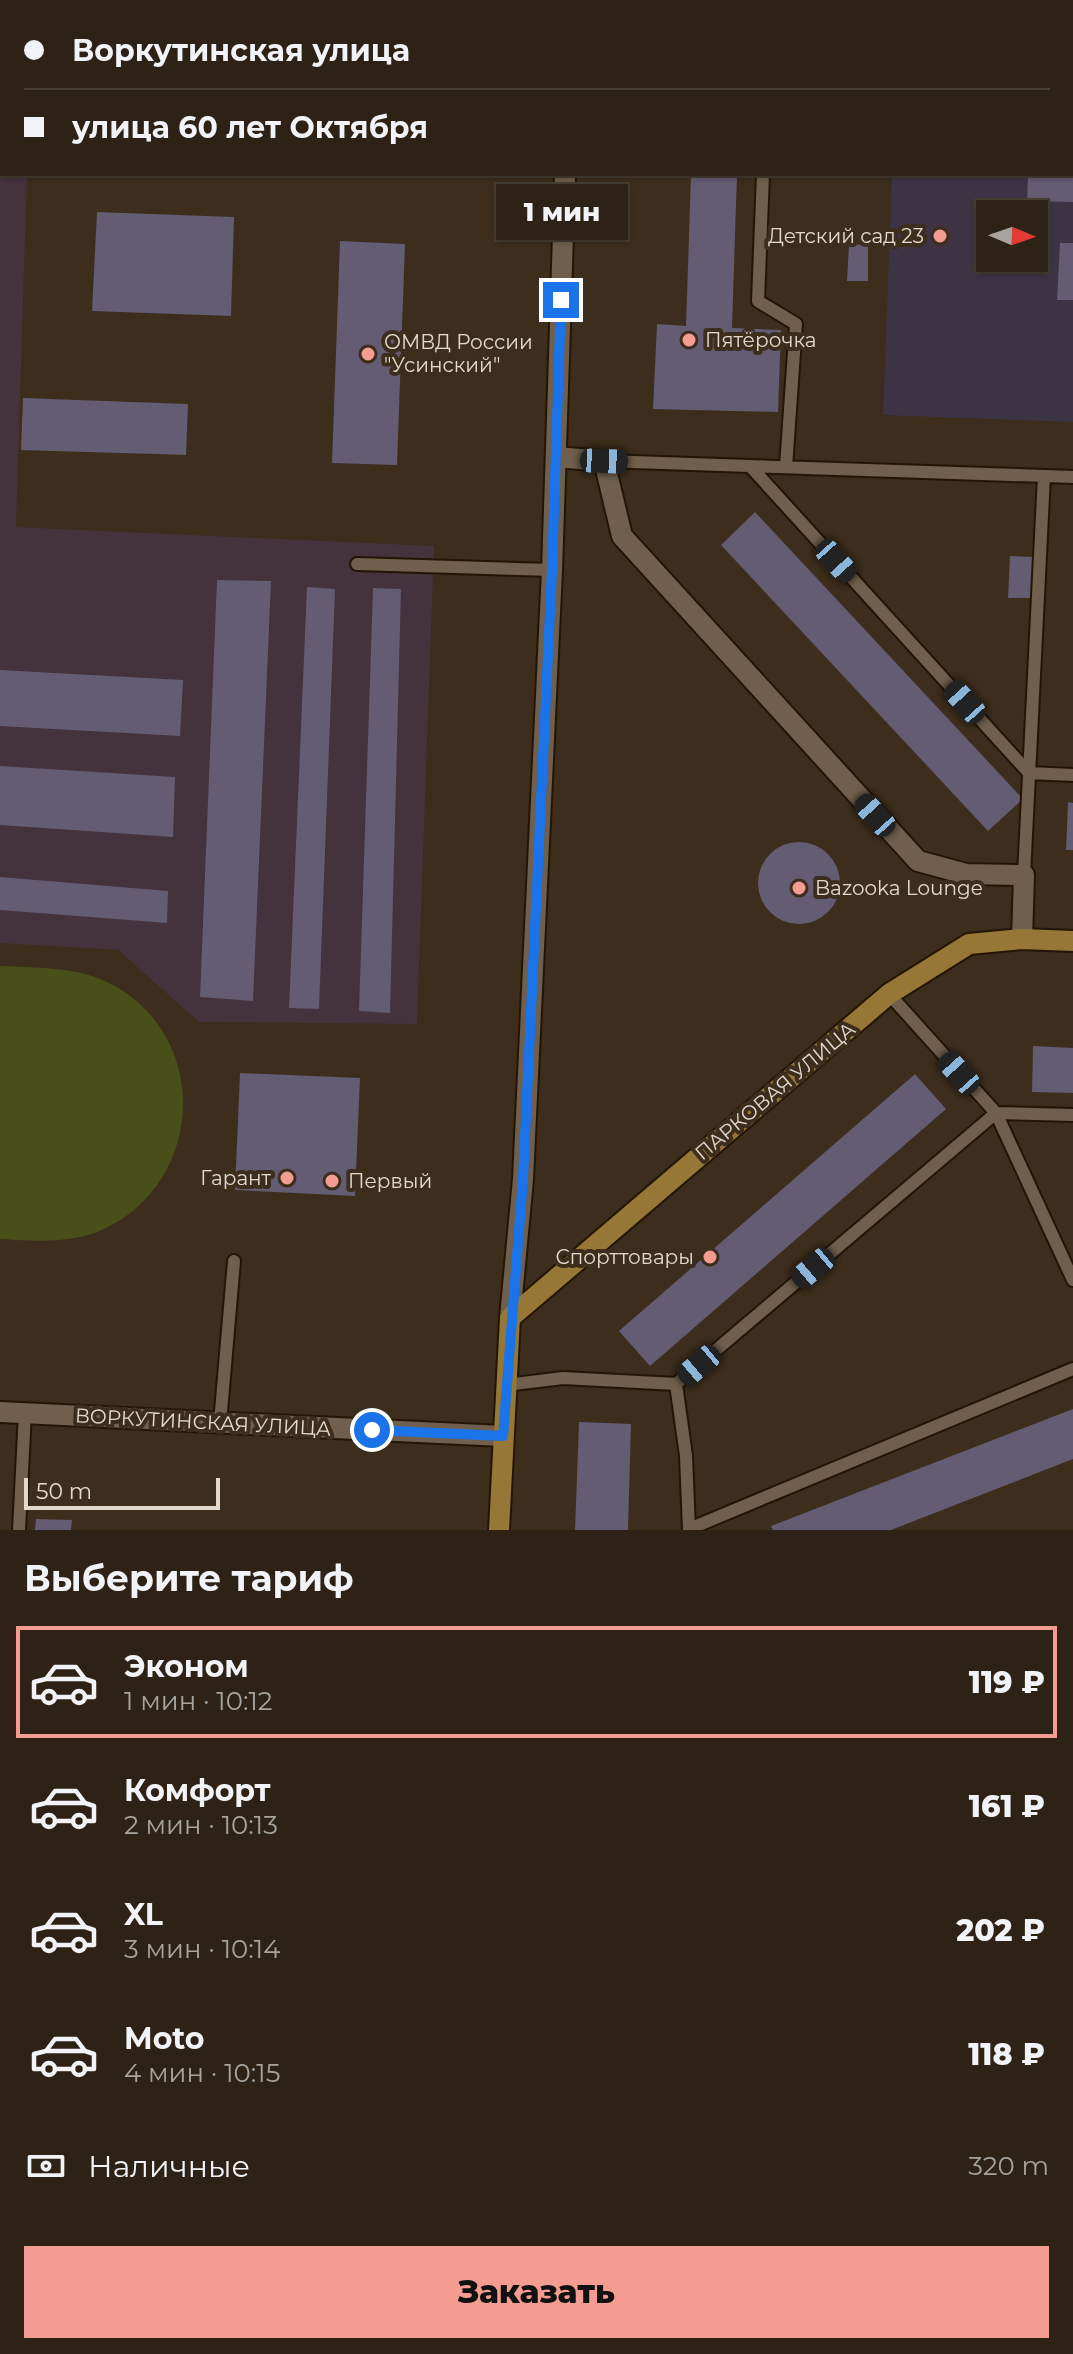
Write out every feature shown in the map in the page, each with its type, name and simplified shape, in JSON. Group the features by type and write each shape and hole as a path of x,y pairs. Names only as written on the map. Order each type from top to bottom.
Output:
{"main road":[{"name":"ПАРКОВАЯ УЛИЦА","path":"510,1318 889,994 969,944 1022,939 1073,941"},
{"path":"499,1530 510,1318"}],"street":[{"path":"510,1318 523,1179 552,570 565,176"},
{"path":"556,457 604,461 622,536 918,861 966,874 1024,875 1022,939"},
{"name":"ВОРКУТИНСКАЯ УЛИЦА","path":"0,1412 503,1436"}],"lane":[{"path":"763,176 758,301 796,324 786,467"},
{"path":"604,461 1073,477"},
{"path":"750,466 1029,773 1073,775"},
{"path":"1024,875 1044,476"},
{"path":"357,564 552,570"},
{"path":"889,994 996,1113 1073,1280"},
{"path":"506,1385 563,1378 676,1384 996,1113 1073,1115"},
{"path":"220,1423 234,1261"},
{"path":"676,1384 686,1456 689,1529 1073,1369"},
{"path":"19,1530 25,1413"}],"shaded area":[{"path":"0,176 27,176 16,527 434,546 417,1024 199,1022 118,950 0,943"},
{"name":"Детский сад 23","path":"892,176 1073,176 1073,422 883,415"}],"green space":[{"path":"0,966 72,971 100,979 145,1009 167,1040 180,1074 183,1110 176,1147 161,1180 136,1208 102,1230 77,1238 0,1239"}],"building":[{"path":"691,176 737,176 732,328 781,330 778,412 653,409 657,324 686,326"},
{"path":"1028,176 1073,176 1073,202 1027,200"},
{"path":"97,212 234,217 231,316 92,311"},
{"name":"ОМВД России \"Усинский\"","path":"340,241 405,244 397,465 332,463"},
{"path":"1060,243 1073,243 1073,300 1057,300"},
{"path":"849,244 868,245 868,281 847,281"},
{"path":"23,398 188,404 186,455 21,450"},
{"path":"755,512 1023,799 988,831 721,545"},
{"path":"1010,556 1033,557 1032,598 1008,598"},
{"path":"217,580 271,581 253,1001 200,997"},
{"path":"307,587 335,589 319,1009 289,1008"},
{"path":"373,588 401,589 390,1013 359,1011"},
{"path":"0,670 183,680 180,736 0,726"},
{"path":"0,766 175,777 173,837 0,825"},
{"path":"1068,802 1073,803 1073,850 1066,850"},
{"name":"Bazooka Lounge","path":"799,842 815,845 828,854 837,867 840,883 837,899 828,912 815,921 799,924 783,921 770,912 761,899 758,883 761,867 770,854 783,845"},
{"path":"0,877 168,891 167,923 0,910"},
{"path":"1033,1046 1073,1048 1073,1093 1032,1092"},
{"path":"240,1073 360,1078 355,1196 235,1190"},
{"path":"915,1074 946,1109 650,1366 619,1331"},
{"path":"1073,1409 1073,1459 891,1530 773,1530 771,1526"},
{"path":"579,1422 631,1424 628,1530 575,1530"},
{"path":"36,1519 72,1520 71,1530 35,1530"}],"place":[{"name":"Детский сад 23","path":"940,236"},
{"name":"Пятёрочка","path":"689,340"},
{"name":"ОМВД России \"Усинский\"","path":"368,354"},
{"name":"Bazooka Lounge","path":"799,888"},
{"name":"Гарант","path":"287,1178"},
{"name":"Первый","path":"332,1181"},
{"name":"Спорттовары","path":"710,1257"}],"route":[{"path":"372,1430 503,1436 523,1179 552,570 561,300"}]}
